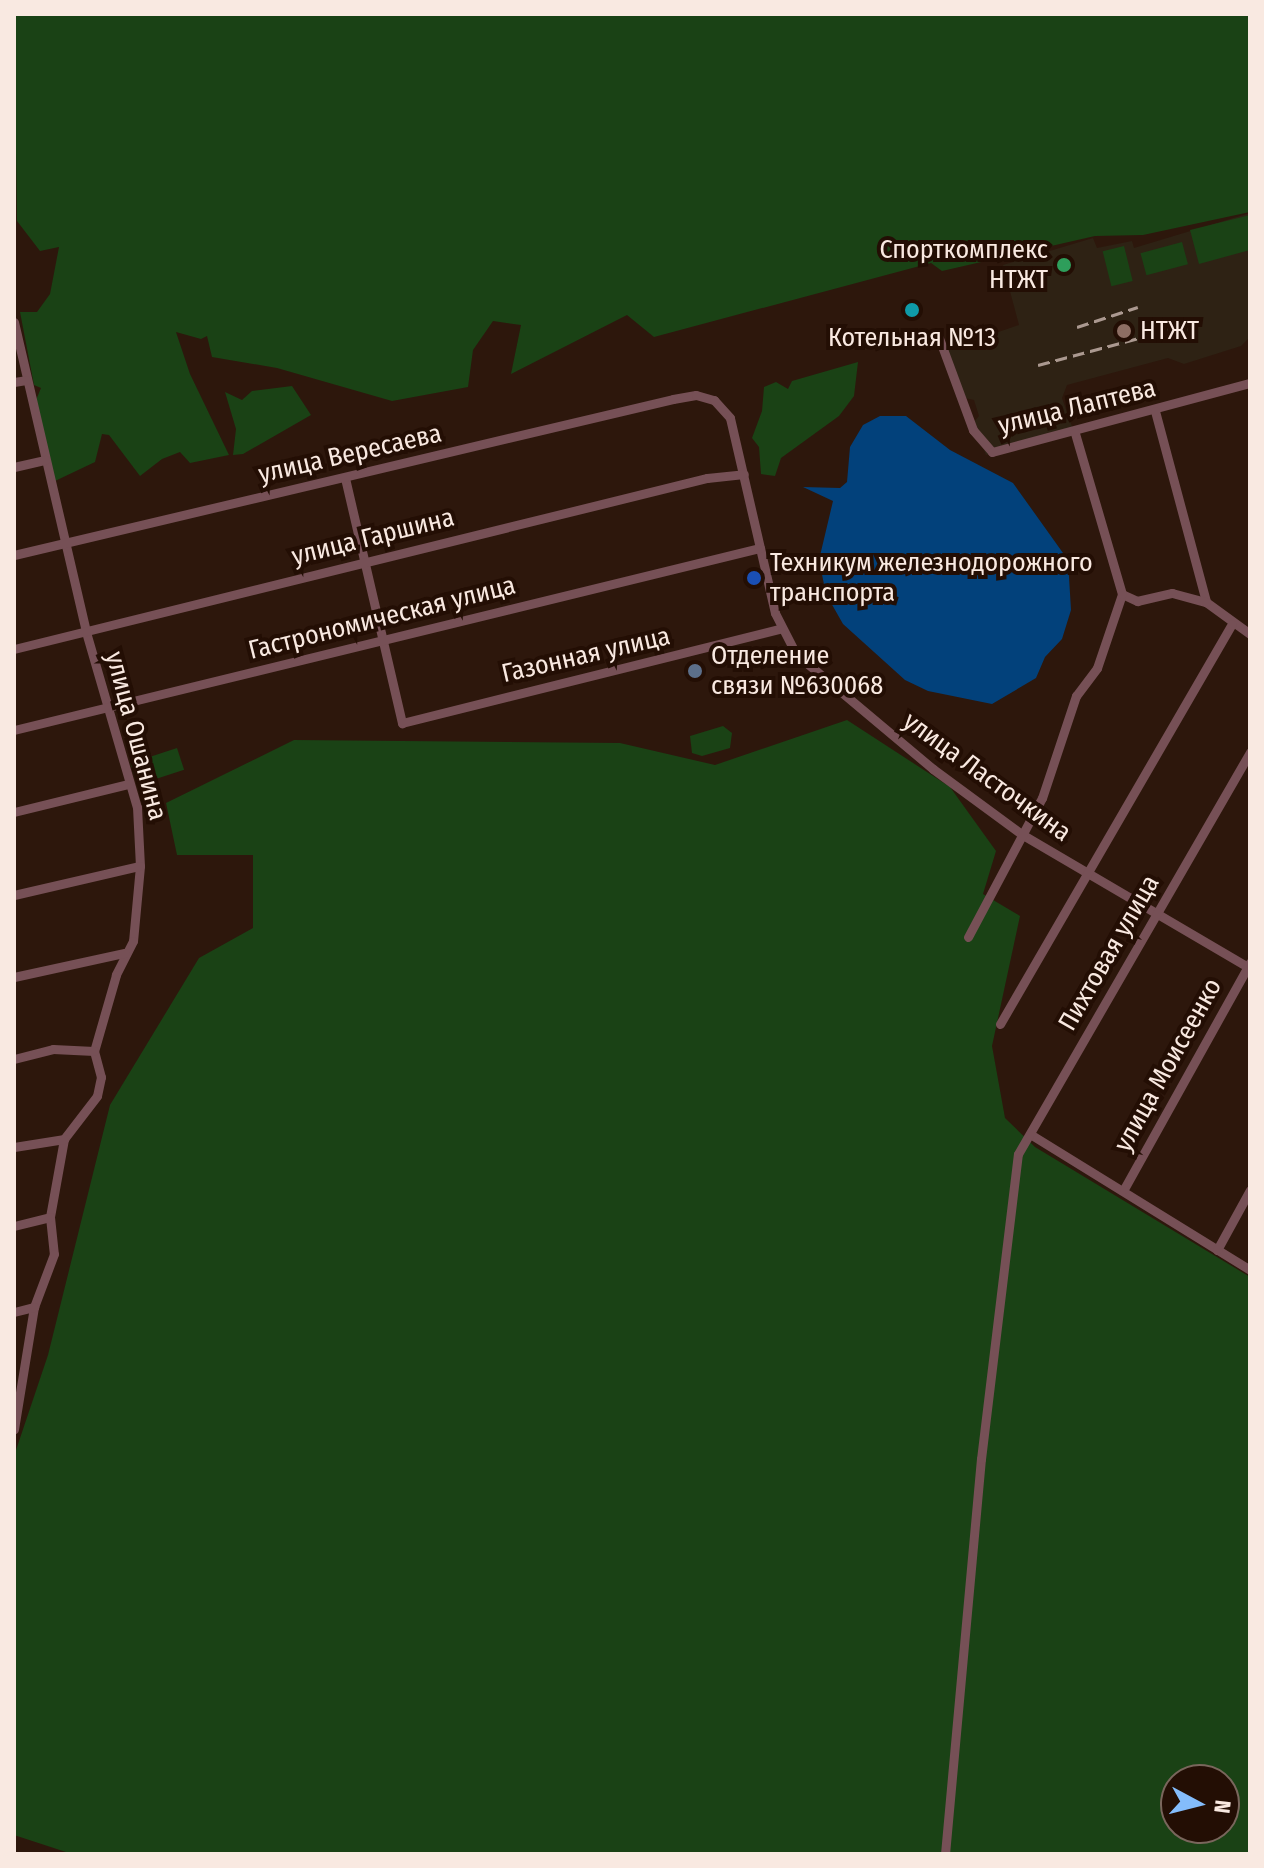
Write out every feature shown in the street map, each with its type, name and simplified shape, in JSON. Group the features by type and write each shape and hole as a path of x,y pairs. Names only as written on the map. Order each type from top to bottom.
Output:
{"street":[{"name":"улица Ошанина","path":"14,322 86,632 139,822 140,866 133,941 124,953 94,1051 101,1077 97,1096 64,1139 50,1217 53,1263 34,1307 26,1376 17,1389 14,1429"},
{"name":"улица Лаптева","path":"939,338 973,430 985,448 992,452 1075,433 1250,383"},
{"path":"14,382 26,380"},
{"name":"улица Ласточкина","path":"696,395 724,407 744,474 779,629 819,677 1023,835 1156,915 1249,966"},
{"name":"улица Вересаева","path":"14,555 696,395"},
{"path":"1155,411 1206,602"},
{"path":"968,937 1042,798 1076,696 1097,668 1122,594 1075,433"},
{"path":"14,467 45,460"},
{"name":"улица Гаршина","path":"14,649 707,478 744,474"},
{"path":"345,478 381,640"},
{"name":"Гастрономическая улица","path":"14,730 760,548"},
{"path":"1122,594 1137,601 1160,592 1206,602 1232,624 1250,634"},
{"path":"1000,1024 1232,624"},
{"name":"Газонная улица","path":"381,640 402,723 779,629"},
{"name":"Пихтовая улица","path":"945,1854 1012,1178 1030,1134 1250,752"},
{"path":"14,812 128,784"},
{"path":"14,895 140,866"},
{"path":"14,977 124,953"},
{"name":"улица Моисеенко","path":"1124,1189 1249,966"},
{"path":"14,1059 53,1049 94,1051"},
{"path":"1030,1134 1124,1189 1250,1270"},
{"path":"14,1147 64,1139"},
{"path":"1217,1250 1250,1190"},
{"path":"14,1226 50,1217"},
{"path":"14,1312 34,1307"}],"shaded area":[{"name":"НТЖТ","path":"1250,213 1250,337 1241,346 1184,364 1168,358 1067,385 1062,398 1074,432 986,455 973,423 979,416 974,400 965,398 946,350 1019,325 1003,265 1093,238 1097,248 1132,241 1134,248"}],"green space":[{"path":"14,14 1250,14 1250,212 1143,235 1095,236 942,271 931,263 654,337 627,315 511,374 521,325 493,321 473,350 468,387 392,401 277,368 212,357 207,336 201,339 176,332 190,374 229,455 190,463 180,452 162,459 140,476 109,435 102,434 95,462 55,481 36,400 41,388 34,385 20,312 37,312 50,294 59,247 40,251 17,221"},
{"path":"1250,215 1250,250 1199,264 1190,230"},
{"path":"1182,242 1188,264 1146,275 1140,253"},
{"path":"1124,246 1133,281 1111,286 1103,251"},
{"path":"858,362 854,396 839,416 781,458 775,476 761,474 759,447 752,438 762,411 764,387 776,382 788,389 792,381"},
{"path":"292,386 311,415 243,454 233,455 236,429 225,392 242,400 252,391"},
{"path":"847,720 950,787 996,851 983,894 1020,916 992,1046 1005,1118 1035,1147 1250,1277 1250,1854 72,1854 14,1835 14,1456 48,1355 110,1105 199,958 253,928 253,855 177,855 166,803 294,740 620,743 715,765"},
{"path":"723,726 732,733 730,748 702,756 692,753 690,736"},
{"path":"177,748 184,770 138,785 130,763"}],"water":[{"path":"880,416 906,416 950,450 1013,483 1068,560 1071,610 1062,639 1045,657 1036,678 992,704 928,691 905,680 843,624 826,594 819,560 833,501 803,487 840,488 847,482 850,447 863,425"}],"railway":[{"path":"1077,327 1138,307"},
{"path":"1038,365 1150,335"}],"place":[{"name":"Спорткомплекс НТЖТ","path":"1064,265"},
{"name":"Котельная №13","path":"912,310"},
{"name":"НТЖТ","path":"1124,331"},
{"name":"Техникум железнодорожного транспорта","path":"754,578"},
{"name":"Отделение связи №630068","path":"695,671"}]}
